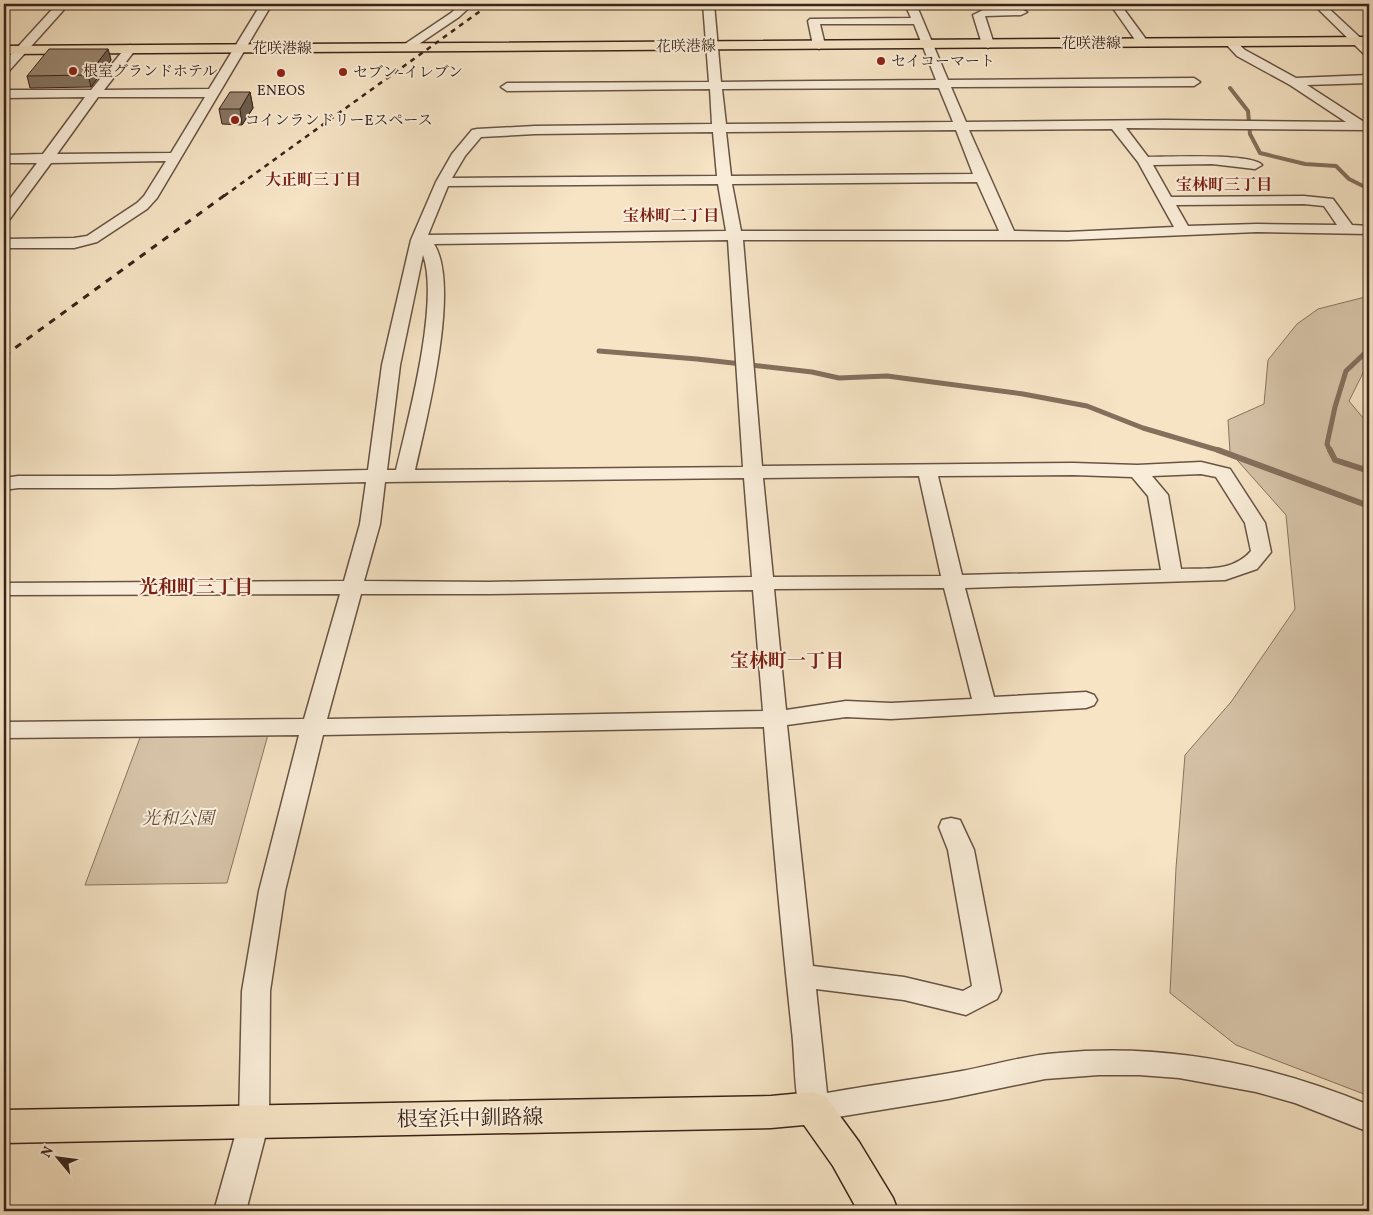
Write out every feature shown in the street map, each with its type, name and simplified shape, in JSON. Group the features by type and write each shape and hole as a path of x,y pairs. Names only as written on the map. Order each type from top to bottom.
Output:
{"main road":[{"name":"花咲港線","path":"4,50 1362,41"},
{"name":"根室浜中釧路線","path":"4,1127 762,1112 813,1108"},
{"path":"813,1108 846,1154 879,1211"}],"street":[{"path":"4,69 62,4"},
{"path":"4,244 74,244 92,239 142,206 150,198 175,158 266,4"},
{"path":"406,48 455,15 467,4"},
{"path":"541,5 590,4"},
{"path":"708,4 724,179 735,237 775,719 810,1060 813,1108 948,1086 1058,1065 1128,1062 1207,1068 1252,1077 1345,1108 1369,1119"},
{"path":"910,4 982,178 1008,235"},
{"path":"1115,4 1142,42"},
{"path":"1318,4 1362,41 1369,52"},
{"path":"988,44 979,15 985,12 1021,12"},
{"path":"819,45 814,21 918,21"},
{"path":"1230,42 1241,53 1294,82 1365,126"},
{"path":"4,217 94,94 130,50"},
{"path":"1294,82 1369,79"},
{"path":"507,87 1194,82"},
{"path":"4,94 213,93"},
{"path":"1117,126 1144,161 1184,232"},
{"path":"230,1211 254,1122 256,991 272,891 313,728 370,524 391,365 419,240 443,182 459,154 477,133 720,129 1365,126"},
{"path":"4,159 175,158"},
{"path":"1144,161 1212,160 1255,165"},
{"path":"443,182 982,178"},
{"path":"1167,201 1304,200 1328,202 1347,229"},
{"path":"419,240 735,237 826,234 1068,236 1256,228 1369,230"},
{"path":"404,475 428,370 434,300 435,268 428,248 419,240"},
{"path":"4,484 18,482 113,482 404,475 1073,469 1137,471 1201,468 1223,473 1255,523 1261,552 1250,565 1225,574 1172,576 953,582 489,588 199,587 4,589"},
{"path":"927,471 953,582 986,706"},
{"path":"1137,471 1158,495 1172,576"},
{"path":"4,730 163,727 313,728 775,719 846,709 891,710 1086,700"},
{"path":"800,976 850,980 924,991 966,1002 987,991 961,850 951,827"}],"green space":[{"path":"1369,296 1369,361 1349,401 1369,425 1369,1096 1236,1045 1170,993 1176,868 1185,755 1231,702 1295,609 1286,515 1230,452 1228,420 1264,404 1268,360 1297,324 1318,309"},
{"name":"光和公園","path":"269,731 227,883 85,885 141,735"}],"building":[{"path":"49,49 108,49 88,75 27,76"},
{"path":"230,92 250,92 240,109 219,109"}],"waterway":[{"path":"1230,88 1248,111 1250,134 1260,153 1305,164 1336,166 1349,179 1369,189"},
{"path":"1330,451 1327,444 1335,407 1346,371 1365,353 1369,344"},
{"path":"599,351 697,359 812,372 839,378 887,376 1023,394 1087,406 1143,428 1220,451"},
{"path":"1330,450 1335,460 1369,471"},
{"path":"1220,451 1369,506"}],"railway":[{"path":"224,196 490,4"},
{"path":"4,356 225,195"}],"place":[{"name":"セイコーマート","path":"881,61"},
{"name":"根室グランドホテル","path":"73,71"},
{"name":"セブン-イレブン","path":"343,72"},
{"name":"ENEOS","path":"281,73"},
{"name":"コインランドリーEスペース","path":"235,120"}],"district":[{"name":"大正町三丁目","path":"313,179"},
{"name":"宝林町三丁目","path":"1224,184"},
{"name":"宝林町二丁目","path":"671,215"},
{"name":"光和町三丁目","path":"196,586"},
{"name":"宝林町一丁目","path":"787,660"}]}
